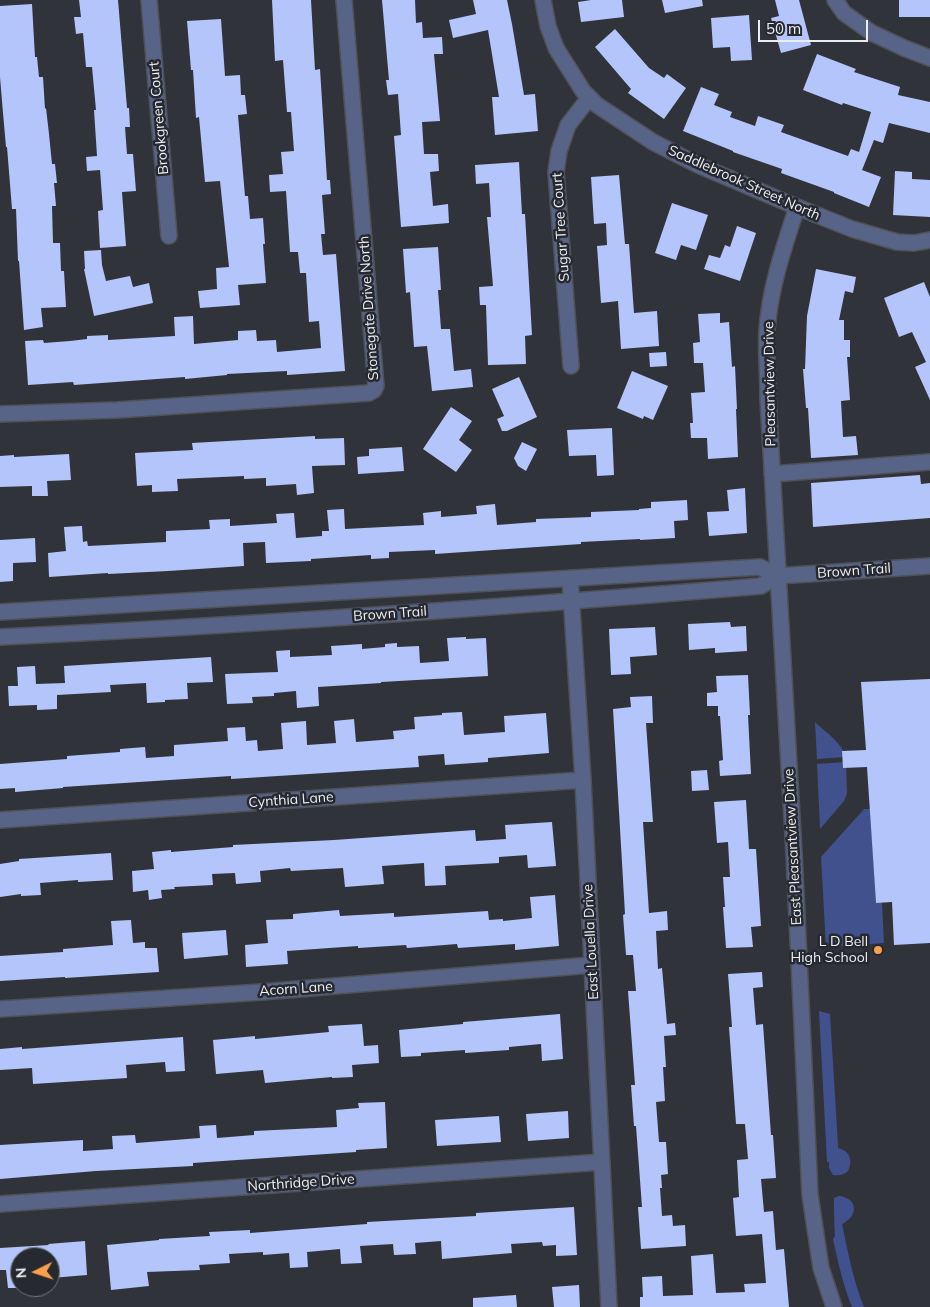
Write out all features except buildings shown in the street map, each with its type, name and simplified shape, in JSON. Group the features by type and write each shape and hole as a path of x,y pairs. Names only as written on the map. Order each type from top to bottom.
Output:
{"street":[{"name":"Brookgreen Court","path":"149,0 170,236"},
{"name":"Stonegate Drive North","path":"0,414 117,410 369,393 374,390 376,386 344,0"},
{"name":"Saddlebrook Street North","path":"542,0 548,26 556,48 583,91 597,105 653,142 698,165 852,229 896,242 914,243 930,240"},
{"path":"835,0 844,13 872,33 930,58"},
{"name":"Sugar Tree Court","path":"571,366 556,172 559,151 568,125 589,98"},
{"name":"Pleasantview Drive","path":"772,474 767,330 773,287 797,207"},
{"path":"772,474 930,462"},
{"name":"East Pleasantview Drive","path":"772,474 794,862 810,1195 821,1268 834,1307"},
{"name":"Brown Trail","path":"0,637 164,629 572,601 761,586 778,576 930,566"},
{"name":"Brown Trail","path":"0,612 760,567 778,576"},
{"name":"East Louella Drive","path":"570,578 609,1307"},
{"path":"161,602 164,629"},
{"name":"Cynthia Lane","path":"0,820 582,780"},
{"name":"Acorn Lane","path":"0,1009 262,992 592,965"},
{"name":"Northridge Drive","path":"0,1204 602,1162"}],"shaded area":[{"path":"815,722 841,747 845,757 817,759"},
{"path":"846,762 847,793 844,801 820,829 817,764"},
{"path":"864,809 870,809 876,903 882,903 884,943 826,947 821,857"},
{"path":"819,1011 830,1014 838,1148 848,1154 850,1160 848,1171 839,1175 833,1175 829,1168 829,1162 827,1162"},
{"path":"839,1196 850,1200 854,1208 854,1212 848,1221 842,1224 854,1276 864,1307 852,1307 843,1282 833,1239 835,1236 834,1198"}],"place":[{"name":"L D Bell High School","path":"878,950"}]}
